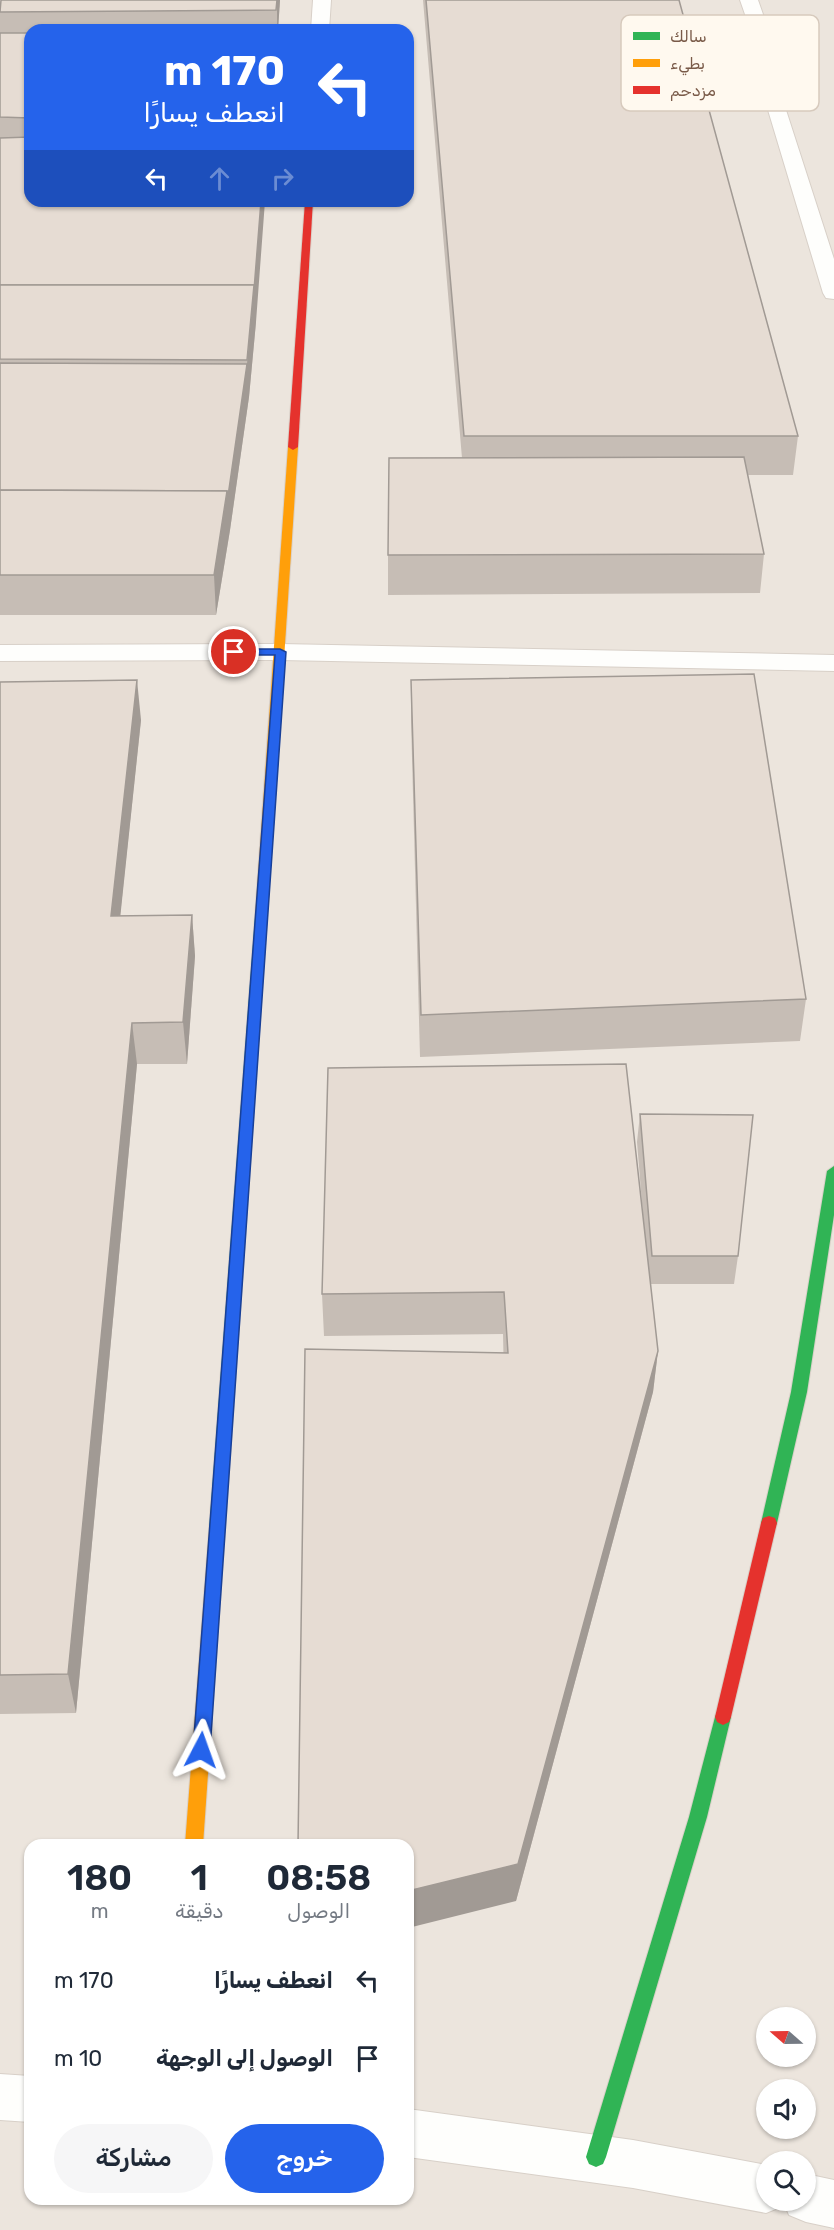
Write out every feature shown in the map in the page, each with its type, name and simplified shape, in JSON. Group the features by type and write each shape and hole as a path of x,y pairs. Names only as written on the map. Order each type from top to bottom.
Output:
{"street":[{"path":"320,24 322,0"},
{"path":"749,0 754,15"},
{"path":"777,111 834,293"},
{"path":"194,1839 280,652 309,207"},
{"path":"0,653 280,652 834,663"},
{"path":"597,2157 698,1817 755,1585 799,1392 834,1171"},
{"path":"0,2097 24,2099"},
{"path":"414,2134 597,2157 714,2177 756,2187"},
{"path":"816,2200 834,2205"}],"shaded area":[{"path":"0,0 834,0 834,2230 0,2230"}],"building":[{"path":"1,0 277,0 276,10 0,12"},
{"path":"426,0 679,0 683,15 621,15 621,111 709,111 798,436 464,436"},
{"path":"0,33 24,33 24,118 0,117"},
{"path":"24,137 24,207 261,207 254,290 254,285 0,285 0,138"},
{"path":"0,285 254,285 247,360 0,359"},
{"path":"0,363 247,364 228,496 227,491 0,490"},
{"path":"744,457 764,554 388,555 389,458"},
{"path":"0,490 227,491 214,575 0,575"},
{"path":"754,674 806,999 421,1015 411,680"},
{"path":"137,680 111,916 192,915 183,1022 132,1023 68,1674 0,1675 0,682"},
{"path":"626,1064 658,1351 518,1864 414,1890 414,1839 298,1839 305,1349 508,1353 504,1292 322,1294 328,1068"},
{"path":"640,1114 753,1115 738,1256 652,1256"}],"traffic: fast":[{"path":"217,1531 261,917"},
{"path":"769,1523 799,1392 834,1171"},
{"path":"596,2157 698,1817 723,1717"}],"traffic: slow":[{"path":"261,917 293,447"},
{"path":"194,1839 217,1531"}],"traffic: jam":[{"path":"293,447 309,207"},
{"path":"723,1717 769,1523"}],"route":[{"path":"201,1750 280,652 234,652"}]}
